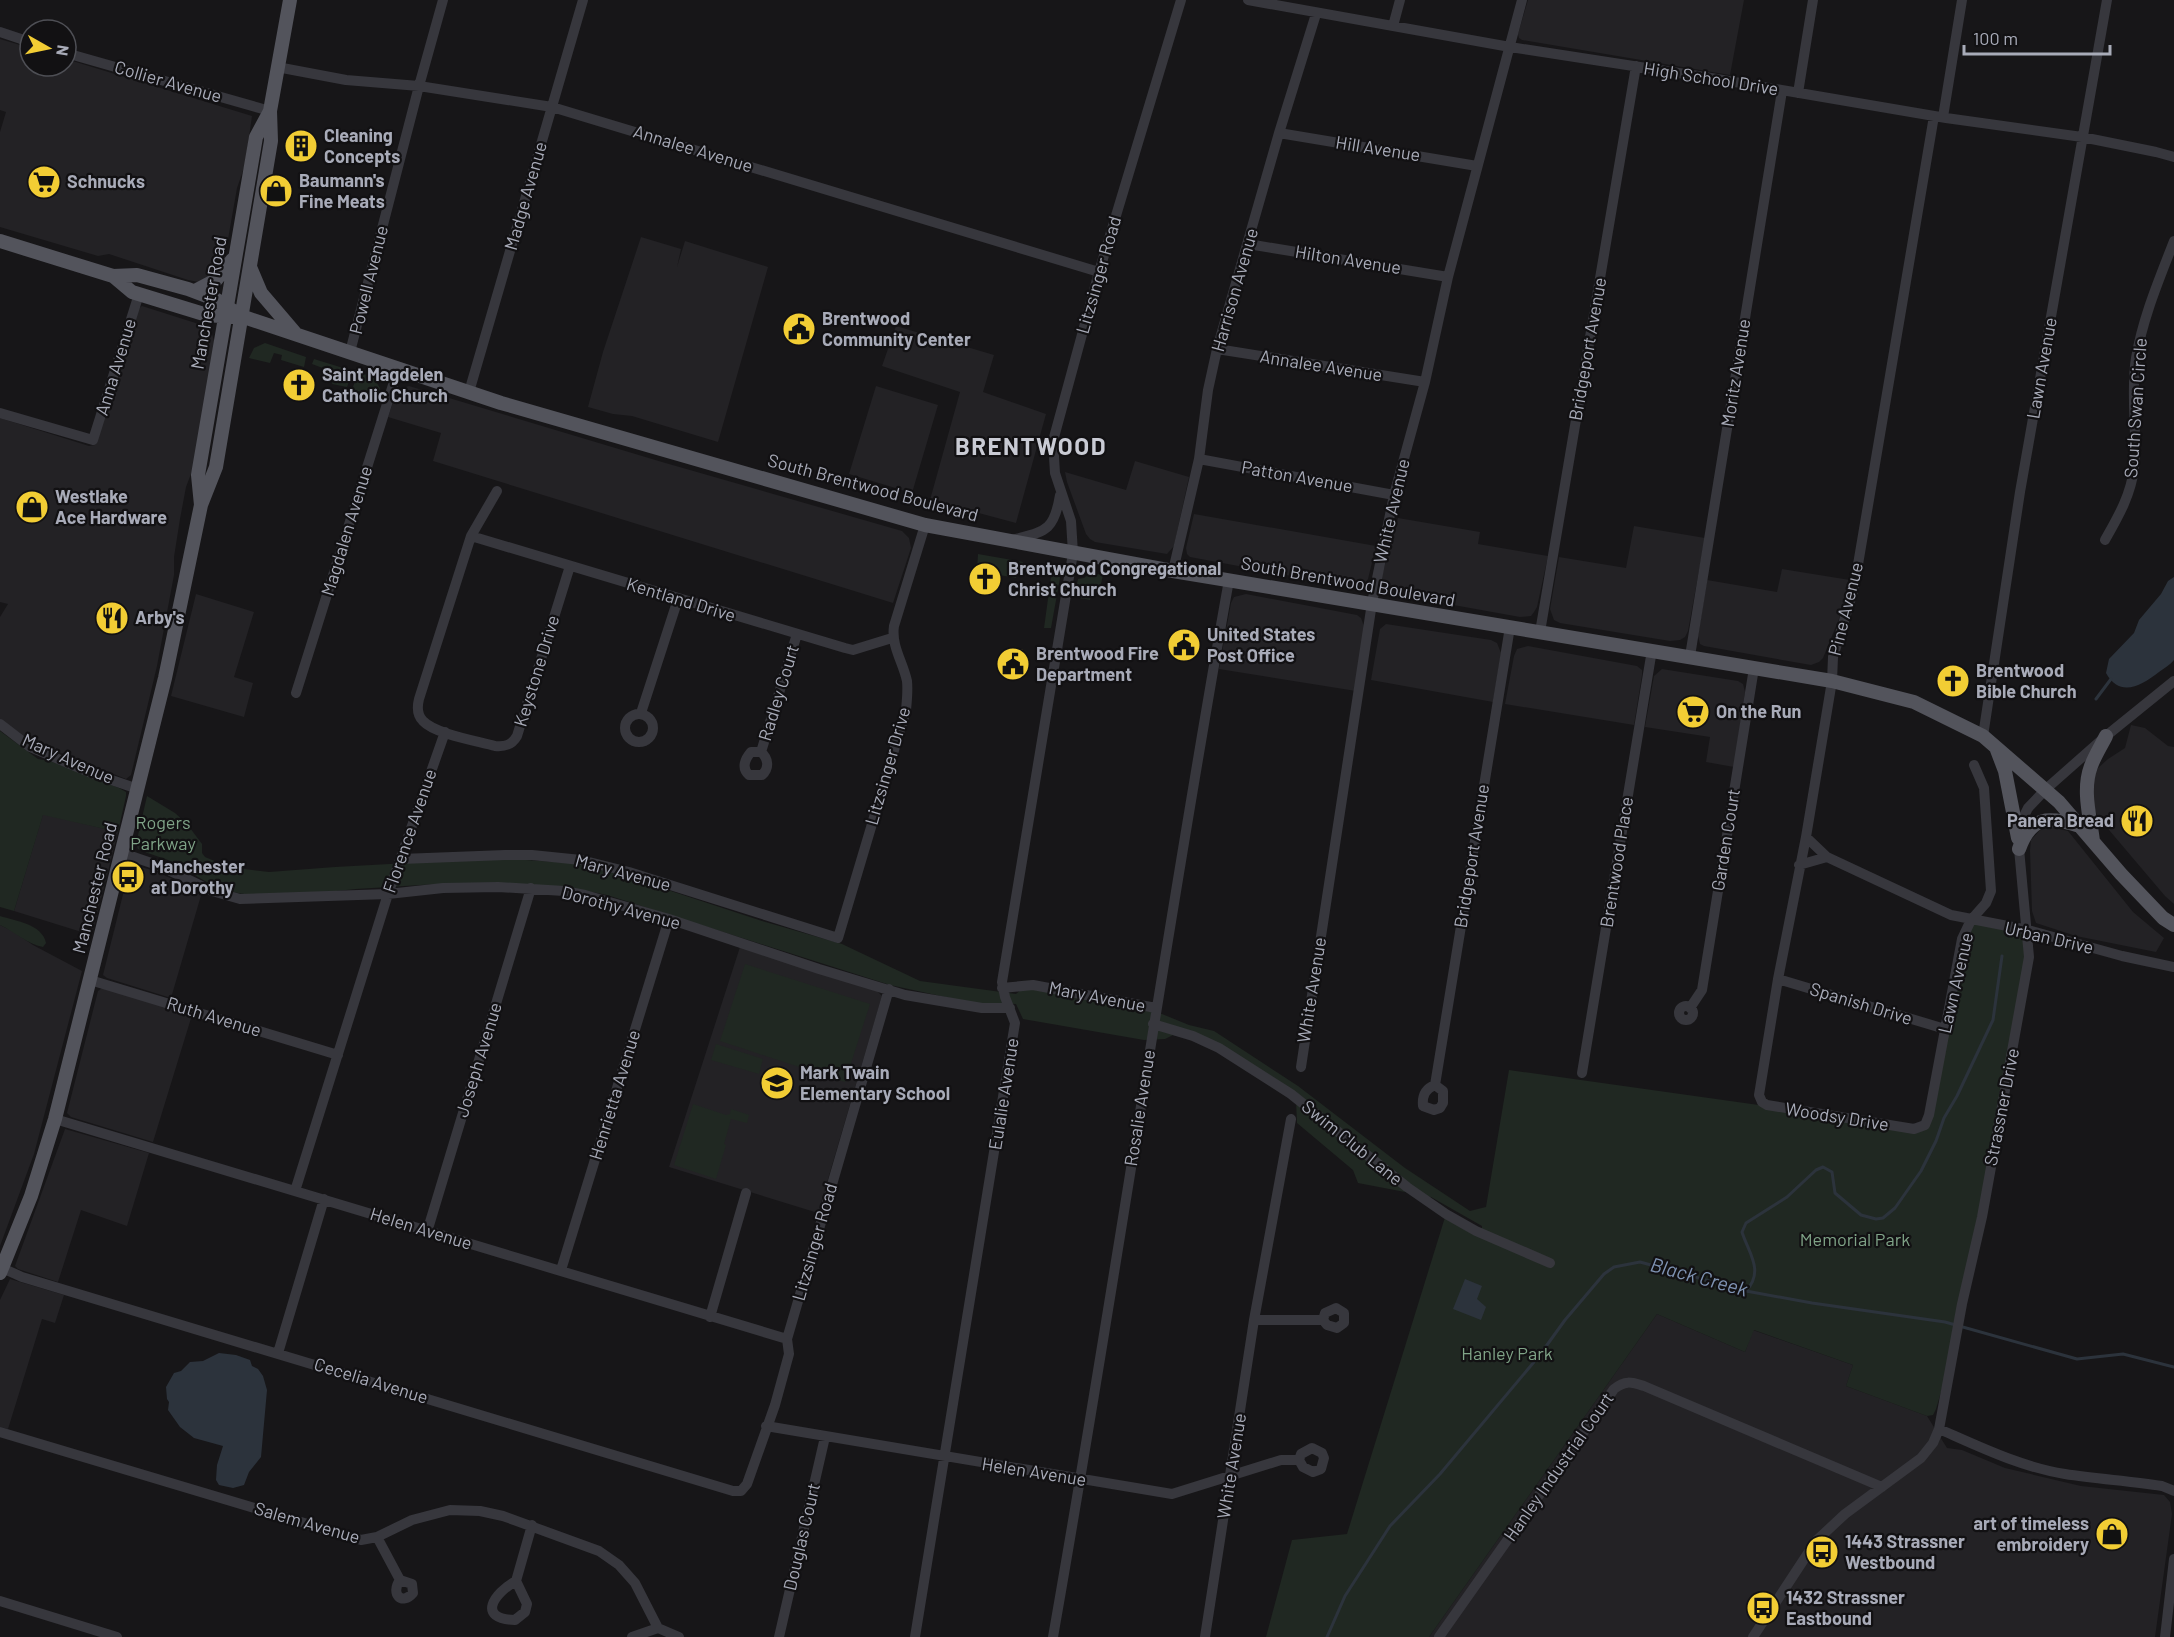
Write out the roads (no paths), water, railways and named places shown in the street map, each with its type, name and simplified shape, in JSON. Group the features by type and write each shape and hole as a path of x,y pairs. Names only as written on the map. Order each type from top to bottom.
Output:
{"main road":[{"name":"Manchester Road","path":"1,1271 31,1196 55,1119 171,652 201,505 216,467 271,141 270,111 290,0"},
{"name":"Manchester Road","path":"201,505 198,475 225,311 256,137 270,111"},
{"name":"South Brentwood Boulevard","path":"0,241 113,276 137,275 195,291 225,311 509,405 926,525 1173,571 1832,681 1914,702 1983,736 2046,789 2163,918 2174,925"},
{"path":"195,291 216,280 235,255"},
{"path":"250,267 258,288 267,301 298,335"},
{"name":"South Brentwood Boulevard","path":"113,276 132,292 207,315 225,311"},
{"path":"2093,841 2087,785 2091,765 2106,736"},
{"path":"1996,748 2005,771 2018,844"},
{"path":"2018,844 2036,823 2060,821 2080,826"}],"street":[{"name":"Powell Avenue","path":"350,352 443,0"},
{"name":"Madge Avenue","path":"469,392 583,0"},
{"name":"Litzsinger Road","path":"1073,553 1071,521 1055,473 1053,441 1099,272 1181,0"},
{"name":"High School Drive","path":"1248,0 1510,47 1939,117 2082,137 2174,157"},
{"path":"1393,26 1400,0"},
{"name":"White Avenue","path":"1300,1067 1372,603 1394,495 1425,382 1448,277 1522,0"},
{"path":"1798,93 1813,0"},
{"name":"Pine Avenue","path":"1762,1102 1759,1095 1778,979 1806,837 1832,681 1835,648 1854,588 1962,0"},
{"name":"Lawn Avenue","path":"1983,736 2020,492 2107,0"},
{"name":"Harrison Avenue","path":"1173,571 1199,459 1208,390 1217,349 1316,14"},
{"path":"0,32 18,38"},
{"name":"Collier Avenue","path":"78,56 270,111"},
{"name":"Bridgeport Avenue","path":"1540,632 1636,66"},
{"name":"Annalee Avenue","path":"278,68 346,80 419,86 552,107 1099,272"},
{"name":"Moritz Avenue","path":"1690,656 1782,91"},
{"name":"Hill Avenue","path":"1279,133 1477,166"},
{"name":"South Swan Circle","path":"2105,540 2119,516 2130,487 2134,468 2136,361 2147,310 2174,241"},
{"name":"Hilton Avenue","path":"1248,244 1448,277"},
{"name":"Anna Avenue","path":"0,412 93,440 139,294"},
{"name":"Annalee Avenue","path":"1217,349 1425,382"},
{"name":"Magdalen Avenue","path":"297,693 398,369"},
{"name":"Patton Avenue","path":"1199,459 1394,495"},
{"path":"445,732 420,720 417,705 471,536 496,490"},
{"path":"1010,541 1046,530 1054,522 1060,492"},
{"path":"892,638 926,525"},
{"name":"Kentland Drive","path":"471,536 853,650 892,638"},
{"path":"1002,987 1073,553"},
{"name":"Keystone Drive","path":"445,732 495,746 502,747 513,742 517,736 570,566"},
{"name":"Rosalie Avenue","path":"1053,1637 1229,580"},
{"path":"641,713 678,599"},
{"name":"Bridgeport Avenue","path":"1435,1085 1510,627"},
{"name":"Radley Court","path":"761,752 797,634"},
{"name":"Litzsinger Drive","path":"838,938 906,710 908,689 892,638"},
{"name":"Brentwood Place","path":"1582,1074 1652,650"},
{"name":"Garden Court","path":"1690,1008 1702,990 1754,668"},
{"name":"Strassner Drive","path":"1939,1430 1960,1315 1980,1227 2029,957 2018,844 2022,820 2028,808 2046,789 2106,736 2174,681"},
{"name":"Mary Avenue","path":"0,724 30,747 91,773 138,789"},
{"name":"Florence Avenue","path":"295,1191 388,894 445,732"},
{"name":"Lawn Avenue","path":"1914,1129 1925,1125 1929,1116 1962,939 1971,920 1986,903 1992,884 1984,788 1974,765"},
{"name":"Urban Drive","path":"1806,837 1827,858 1951,915 2028,930 2122,956 2174,967"},
{"name":"Dorothy Avenue","path":"122,853 160,866 212,891 240,899 388,894 443,888 531,888 585,895 669,919 819,969 905,994 982,1008 1010,1008"},
{"name":"Mary Avenue","path":"401,859 514,855 581,860 628,872 838,938"},
{"path":"1799,865 1827,858"},
{"name":"Joseph Avenue","path":"427,1232 531,888"},
{"name":"Henrietta Avenue","path":"561,1270 669,919"},
{"name":"Spanish Drive","path":"1778,979 1945,1029"},
{"name":"Ruth Avenue","path":"90,980 338,1054"},
{"name":"Mary Avenue","path":"1002,987 1033,985 1156,1008"},
{"name":"Eulalie Avenue","path":"915,1637 1016,1023 1002,987"},
{"name":"Litzsinger Road","path":"741,1491 747,1484 775,1405 789,1354 787,1339 889,989"},
{"name":"Swim Club Lane","path":"1154,1024 1193,1036 1219,1048 1291,1094 1407,1187 1446,1214 1476,1231 1550,1263"},
{"name":"Woodsy Drive","path":"1762,1102 1773,1107 1914,1129"},
{"name":"Helen Avenue","path":"55,1119 787,1339"},
{"name":"White Avenue","path":"1205,1637 1254,1320 1291,1119"},
{"path":"710,1317 746,1193"},
{"path":"278,1353 324,1199"},
{"name":"Cecelia Avenue","path":"1,1271 734,1491 741,1491"},
{"path":"1254,1320 1323,1320"},
{"name":"Hanley Industrial Court","path":"1439,1637 1614,1389 1621,1383 1629,1381 1644,1386 1882,1487"},
{"name":"Helen Avenue","path":"766,1426 1172,1494 1281,1460 1299,1460"},
{"path":"1753,1637 1816,1541 1845,1514 1921,1458 1933,1443 1939,1430 2041,1469 2162,1486 2174,1491"},
{"name":"Salem Avenue","path":"0,1432 361,1540 377,1537 412,1520 450,1510 480,1510 532,1525 590,1546 619,1565 642,1594 658,1628"},
{"name":"Douglas Court","path":"774,1637 779,1637 825,1437"},
{"path":"516,1581 532,1525"},
{"path":"377,1537 400,1580"},
{"path":"2165,1637 2174,1559"},
{"path":"0,1601 117,1637"},
{"path":"632,1637 658,1628 679,1637"}],"waterway":[{"path":"2096,699 2111,679"},
{"path":"1746,1291 1752,1284 1755,1269 1742,1232 1746,1223 1787,1197 1816,1170 1823,1167 1832,1172 1835,1193 1861,1215 1876,1219 1883,1218 1895,1208 1921,1171 1936,1141 1944,1118 1993,1020 2002,956"},
{"name":"Black Creek","path":"1327,1637 1345,1596 1390,1526 1440,1474 1539,1356 1565,1320 1604,1274 1614,1267 1640,1262 1746,1291 1945,1322 2077,1359 2123,1354 2174,1367"}],"place":[{"name":"Cleaning Concepts","path":"301,146"},
{"name":"Schnucks","path":"44,182"},
{"name":"Baumann's Fine Meats","path":"276,191"},
{"name":"Brentwood Community Center","path":"799,329"},
{"name":"Saint Magdelen Catholic Church","path":"299,385"},
{"name":"Westlake Ace Hardware","path":"32,507"},
{"name":"Brentwood Congregational Christ Church","path":"985,579"},
{"name":"Arby's","path":"112,618"},
{"name":"United States Post Office","path":"1184,645"},
{"name":"Brentwood Fire Department","path":"1013,664"},
{"name":"Brentwood Bible Church","path":"1953,681"},
{"name":"On the Run","path":"1693,712"},
{"name":"Panera Bread","path":"2137,821"},
{"name":"Manchester at Dorothy","path":"128,877"},
{"name":"Mark Twain Elementary School","path":"777,1083"},
{"name":"art of timeless embroidery","path":"2112,1534"},
{"name":"1443 Strassner Westbound","path":"1822,1552"},
{"name":"1432 Strassner Eastbound","path":"1763,1608"}],"district":[{"name":"BRENTWOOD","path":"1031,447"}],"park label":[{"name":"Rogers Parkway","path":"163,833"},
{"name":"Memorial Park","path":"1855,1240"},
{"name":"Hanley Park","path":"1507,1354"}]}
